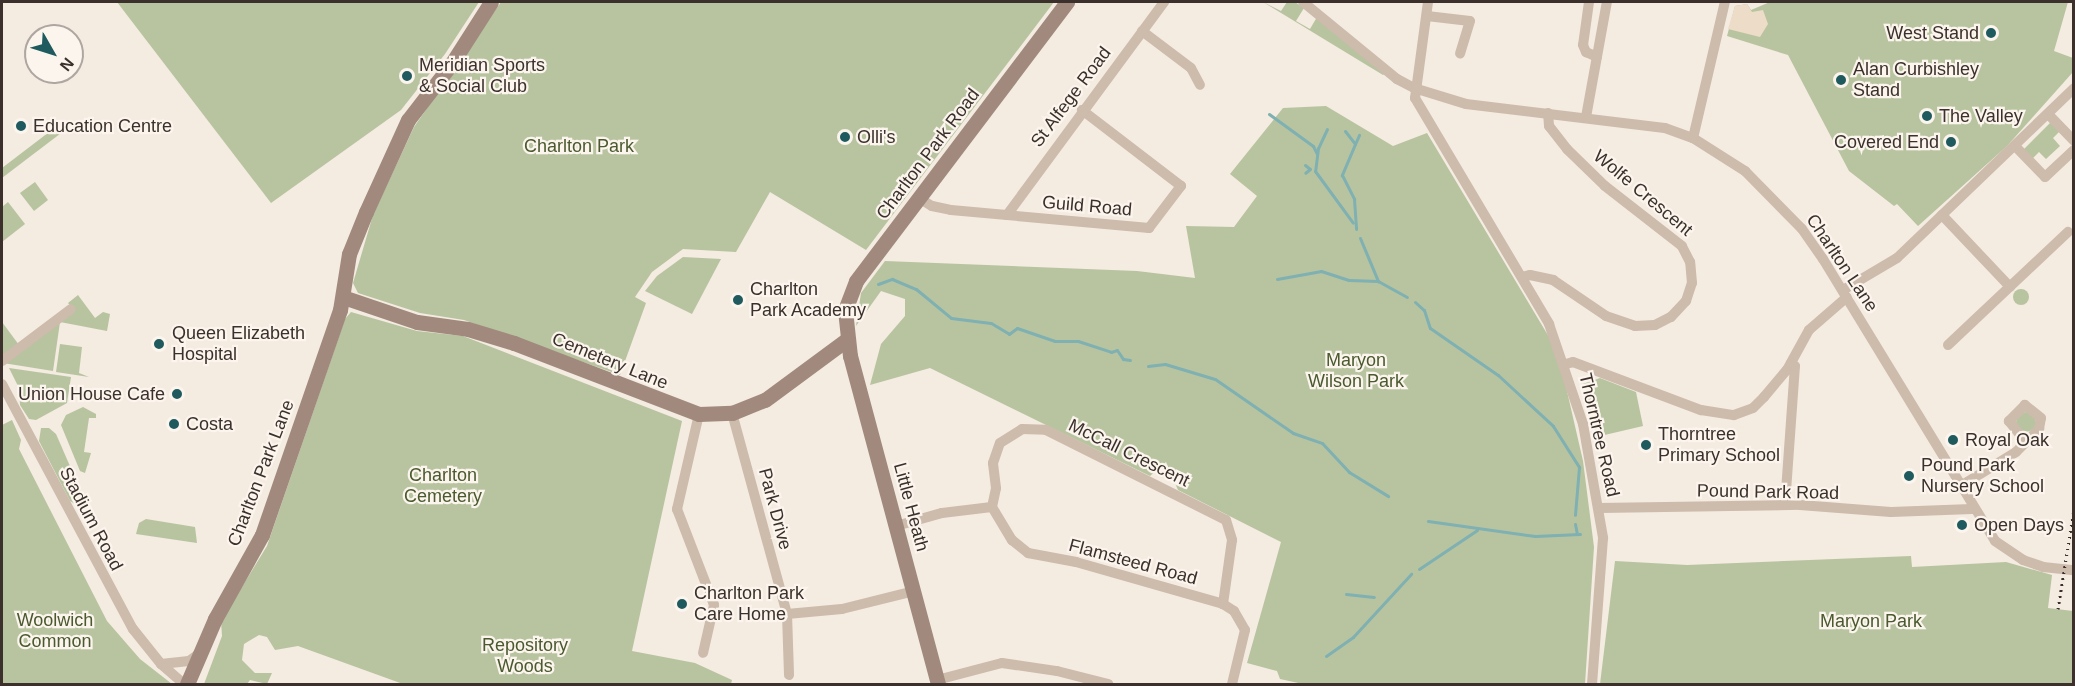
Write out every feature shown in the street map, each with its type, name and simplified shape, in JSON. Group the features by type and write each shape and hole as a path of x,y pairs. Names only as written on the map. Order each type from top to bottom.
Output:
{"street":[{"name":"Charlton Park Lane","path":"186,684 215,619 262,535 343,297 349,254 408,120 452,63 491,2"},
{"name":"Charlton Park Road","path":"846,340 845,310 851,291 1067,2"},
{"name":"St Alfege Road","path":"1007,215 1082,110 1164,2"},
{"name":"Charlton Lane","path":"1303,2 1397,79 1414,88 1466,104 1642,122 1693,138 1745,171 1802,229 1845,294 1972,509 1995,541 2008,553 2039,563 2073,570"},
{"path":"1414,88 1428,2"},
{"path":"1589,2 1583,45 1586,52 1598,57"},
{"path":"1586,117 1607,2"},
{"path":"1693,138 1725,2"},
{"path":"1426,16 1470,21 1460,54"},
{"path":"1142,31 1191,68 1200,85"},
{"name":"Thorntree Road","path":"1414,88 1419,108 1522,277 1566,364 1583,424 1599,508 1604,564 1592,684"},
{"path":"1566,364 1574,362 1701,410 1725,415 1753,408 1791,363 1809,330 1845,294 1897,258 2073,88"},
{"name":"Guild Road","path":"920,198 939,208 1149,228 1181,186 1082,110"},
{"name":"Wolfe Crescent","path":"1522,277 1530,274 1553,280 1606,316 1635,326 1655,325 1671,317 1686,301 1692,283 1690,262 1682,246 1573,155 1554,136 1548,113"},
{"path":"2048,114 2073,141"},
{"path":"2015,146 2045,177 2073,150"},
{"path":"1942,215 2010,287"},
{"path":"1948,345 2068,232"},
{"name":"Cemetery Lane","path":"343,297 417,322 468,329 514,344 699,414 732,413 765,400 846,340"},
{"path":"2,361 71,309"},
{"name":"Little Heath","path":"846,340 937,682"},
{"path":"1785,505 1795,366 1791,363"},
{"name":"Stadium Road","path":"2,384 119,605 161,664 186,684"},
{"name":"Park Drive","path":"732,413 787,614 789,675"},
{"path":"699,414 676,509 712,598 704,652"},
{"name":"McCall Crescent","path":"992,507 996,488 993,463 1000,443 1022,429 1046,430 1226,520 1232,540 1223,604"},
{"path":"1959,487 2026,442"},
{"name":"Pound Park Road","path":"1599,508 1785,505 1891,512 1972,509"},
{"path":"896,526 942,513 992,507"},
{"name":"Flamsteed Road","path":"992,507 1012,540 1028,553 1076,562 1223,604"},
{"name":"Charlton Lane","path":"2039,563 2073,564"},
{"path":"787,614 842,609 914,591"},
{"path":"1223,604 1234,611 1245,630 1232,684"},
{"path":"161,664 189,661 201,653"},
{"path":"937,682 1008,664 1108,684"}],"green space":[{"path":"117,2 479,2 445,54 401,110 271,203"},
{"name":"Charlton Park","path":"501,2 1054,2 866,250 770,192 736,252 683,249 652,272 635,297 646,303 620,375 464,320 420,313 358,293 353,283 373,215 414,127"},
{"path":"1263,2 1281,11 1287,2 1295,2 1304,8 1296,21 1310,29 1317,17 1385,73 1383,75"},
{"name":"The Valley","path":"1770,2 2068,2 2054,51 2073,58 2073,72 2007,146 1918,226 1897,204 1894,206 1849,171 1788,55 1727,36 1735,6 1747,4 1751,10"},
{"name":"Maryon Wilson Park","path":"1326,106 1393,146 1427,133 1558,352 1583,461 1594,547 1585,684 1303,684 1280,679 1277,671 1247,663 1281,542 1178,490 1166,462 1150,476 930,368 870,385 881,344 905,316 905,299 881,291 856,326 861,293 885,261 1137,271 1195,278 1186,226 1234,227 1257,196 1230,174 1283,108"},
{"path":"2051,122 2060,131 2053,138 2060,146 2046,159 2039,152 2032,159 2023,150"},
{"path":"57,126 69,127 2,178 2,168"},
{"path":"35,182 48,200 34,211 20,193"},
{"path":"8,202 25,224 2,242 2,207"},
{"path":"683,257 721,259 692,314 645,291 657,276"},
{"path":"2018,289 2024,289 2029,297 2027,303 2018,305 2013,300 2013,294"},
{"path":"78,295 95,318 103,312 110,314 107,331 60,322 53,371 3,363 73,309 68,303"},
{"name":"Charlton Cemetery","path":"351,312 417,331 463,336 682,421 632,651 695,663 732,680 731,684 403,684 298,646 275,650 267,637 259,635 244,644 242,660 255,673 272,673 267,684 250,680 247,684 204,684 222,636 221,621 267,546 345,319"},
{"path":"2,322 19,345 2,358"},
{"path":"60,344 82,347 79,373 89,377 56,372"},
{"path":"9,368 71,377 67,403 36,420 29,419 20,405 19,388"},
{"path":"1600,378 1636,392 1643,426 1596,437 1583,384"},
{"path":"83,407 96,414 96,418 89,418 84,452 91,453 85,473 80,471 61,425 66,415"},
{"path":"2022,412 2030,412 2036,418 2036,426 2030,432 2022,432 2016,426 2016,418"},
{"name":"Woolwich Common","path":"12,420 21,440 19,449 107,621 140,659 172,684 2,684 2,425"},
{"path":"41,428 49,428 56,434 83,496 80,507 70,501 39,441"},
{"path":"146,519 195,527 197,543 136,534 139,523"},
{"name":"Maryon Park","path":"1911,556 1912,567 2006,562 2052,575 2048,608 2073,611 2073,684 1600,684 1615,561 1687,565"}],"shaded area":[{"path":"1747,4 1752,12 1763,10 1768,24 1760,37 1728,29 1735,6"}],"waterway":[{"path":"1269,114 1313,146 1317,154"},
{"path":"1327,129 1318,148 1315,171 1353,223"},
{"path":"1345,131 1355,144 1342,175 1354,199 1356,229"},
{"path":"1355,144 1359,135"},
{"path":"1305,165 1310,169 1305,173"},
{"path":"1360,238 1378,281 1407,297"},
{"path":"1277,279 1321,271 1349,280 1378,281"},
{"path":"878,284 892,279 916,289 951,318 991,323 1009,334 1017,328 1055,341 1078,341 1111,352 1117,350 1123,359 1130,360"},
{"path":"1415,302 1424,310 1430,328 1498,375 1553,426 1579,467 1575,515"},
{"path":"1148,366 1165,364 1215,379 1293,433 1322,443 1349,472 1388,496"},
{"path":"1428,521 1535,536 1580,534"},
{"path":"1575,524 1577,534"},
{"path":"1419,569 1477,530"},
{"path":"1326,656 1353,637 1411,574"},
{"path":"1346,594 1374,597"}],"railway":[{"path":"2058,609 2074,509"}],"place":[{"name":"West Stand","path":"1991,33"},
{"name":"Meridian Sports & Social Club","path":"407,76"},
{"name":"Alan Curbishley Stand","path":"1841,80"},
{"name":"The Valley","path":"1927,116"},
{"name":"Education Centre","path":"21,126"},
{"name":"Olli's","path":"845,137"},
{"name":"Covered End","path":"1951,142"},
{"name":"Charlton Park Academy","path":"738,300"},
{"name":"Queen Elizabeth Hospital","path":"159,344"},
{"name":"Union House Cafe","path":"177,394"},
{"name":"Costa","path":"174,424"},
{"name":"Royal Oak","path":"1953,440"},
{"name":"Thorntree Primary School","path":"1646,445"},
{"name":"Pound Park Nursery School","path":"1909,476"},
{"name":"Open Days","path":"1962,525"},
{"name":"Charlton Park Care Home","path":"682,604"}],"park label":[{"name":"Repository Woods","path":"525,656"}]}
